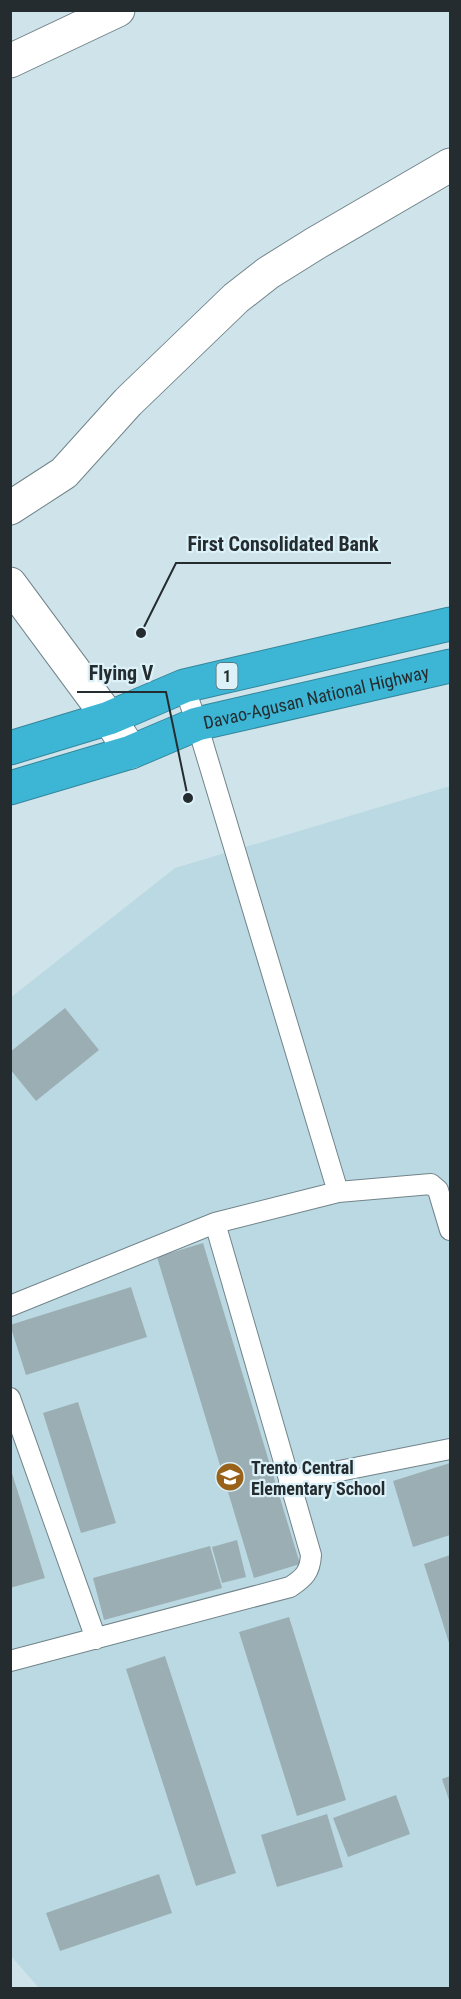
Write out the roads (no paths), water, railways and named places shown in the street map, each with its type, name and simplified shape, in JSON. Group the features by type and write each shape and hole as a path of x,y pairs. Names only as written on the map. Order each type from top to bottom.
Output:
{"highway":[{"name":"1","path":"10,748 109,718 184,686 450,624"},
{"name":"Davao-Agusan National Highway","path":"10,788 131,752 197,724 450,666"}],"street":[{"path":"10,61 118,10"},
{"path":"10,508 64,474 128,402 236,298 268,273 450,165"},
{"path":"10,584 109,718 131,752"}],"lane":[{"path":"184,686 338,1192"},
{"path":"10,1306 215,1223 338,1192 431,1184 438,1190 450,1230"},
{"path":"10,1662 290,1587 303,1578 310,1569 311,1555 215,1223"},
{"path":"10,1398 96,1639"},
{"path":"289,1481 450,1449"}],"place":[{"name":"First Consolidated Bank","path":"141,633"},
{"name":"Flying V","path":"188,798"},
{"name":"Trento Central Elementary School","path":"230,1477"}]}
